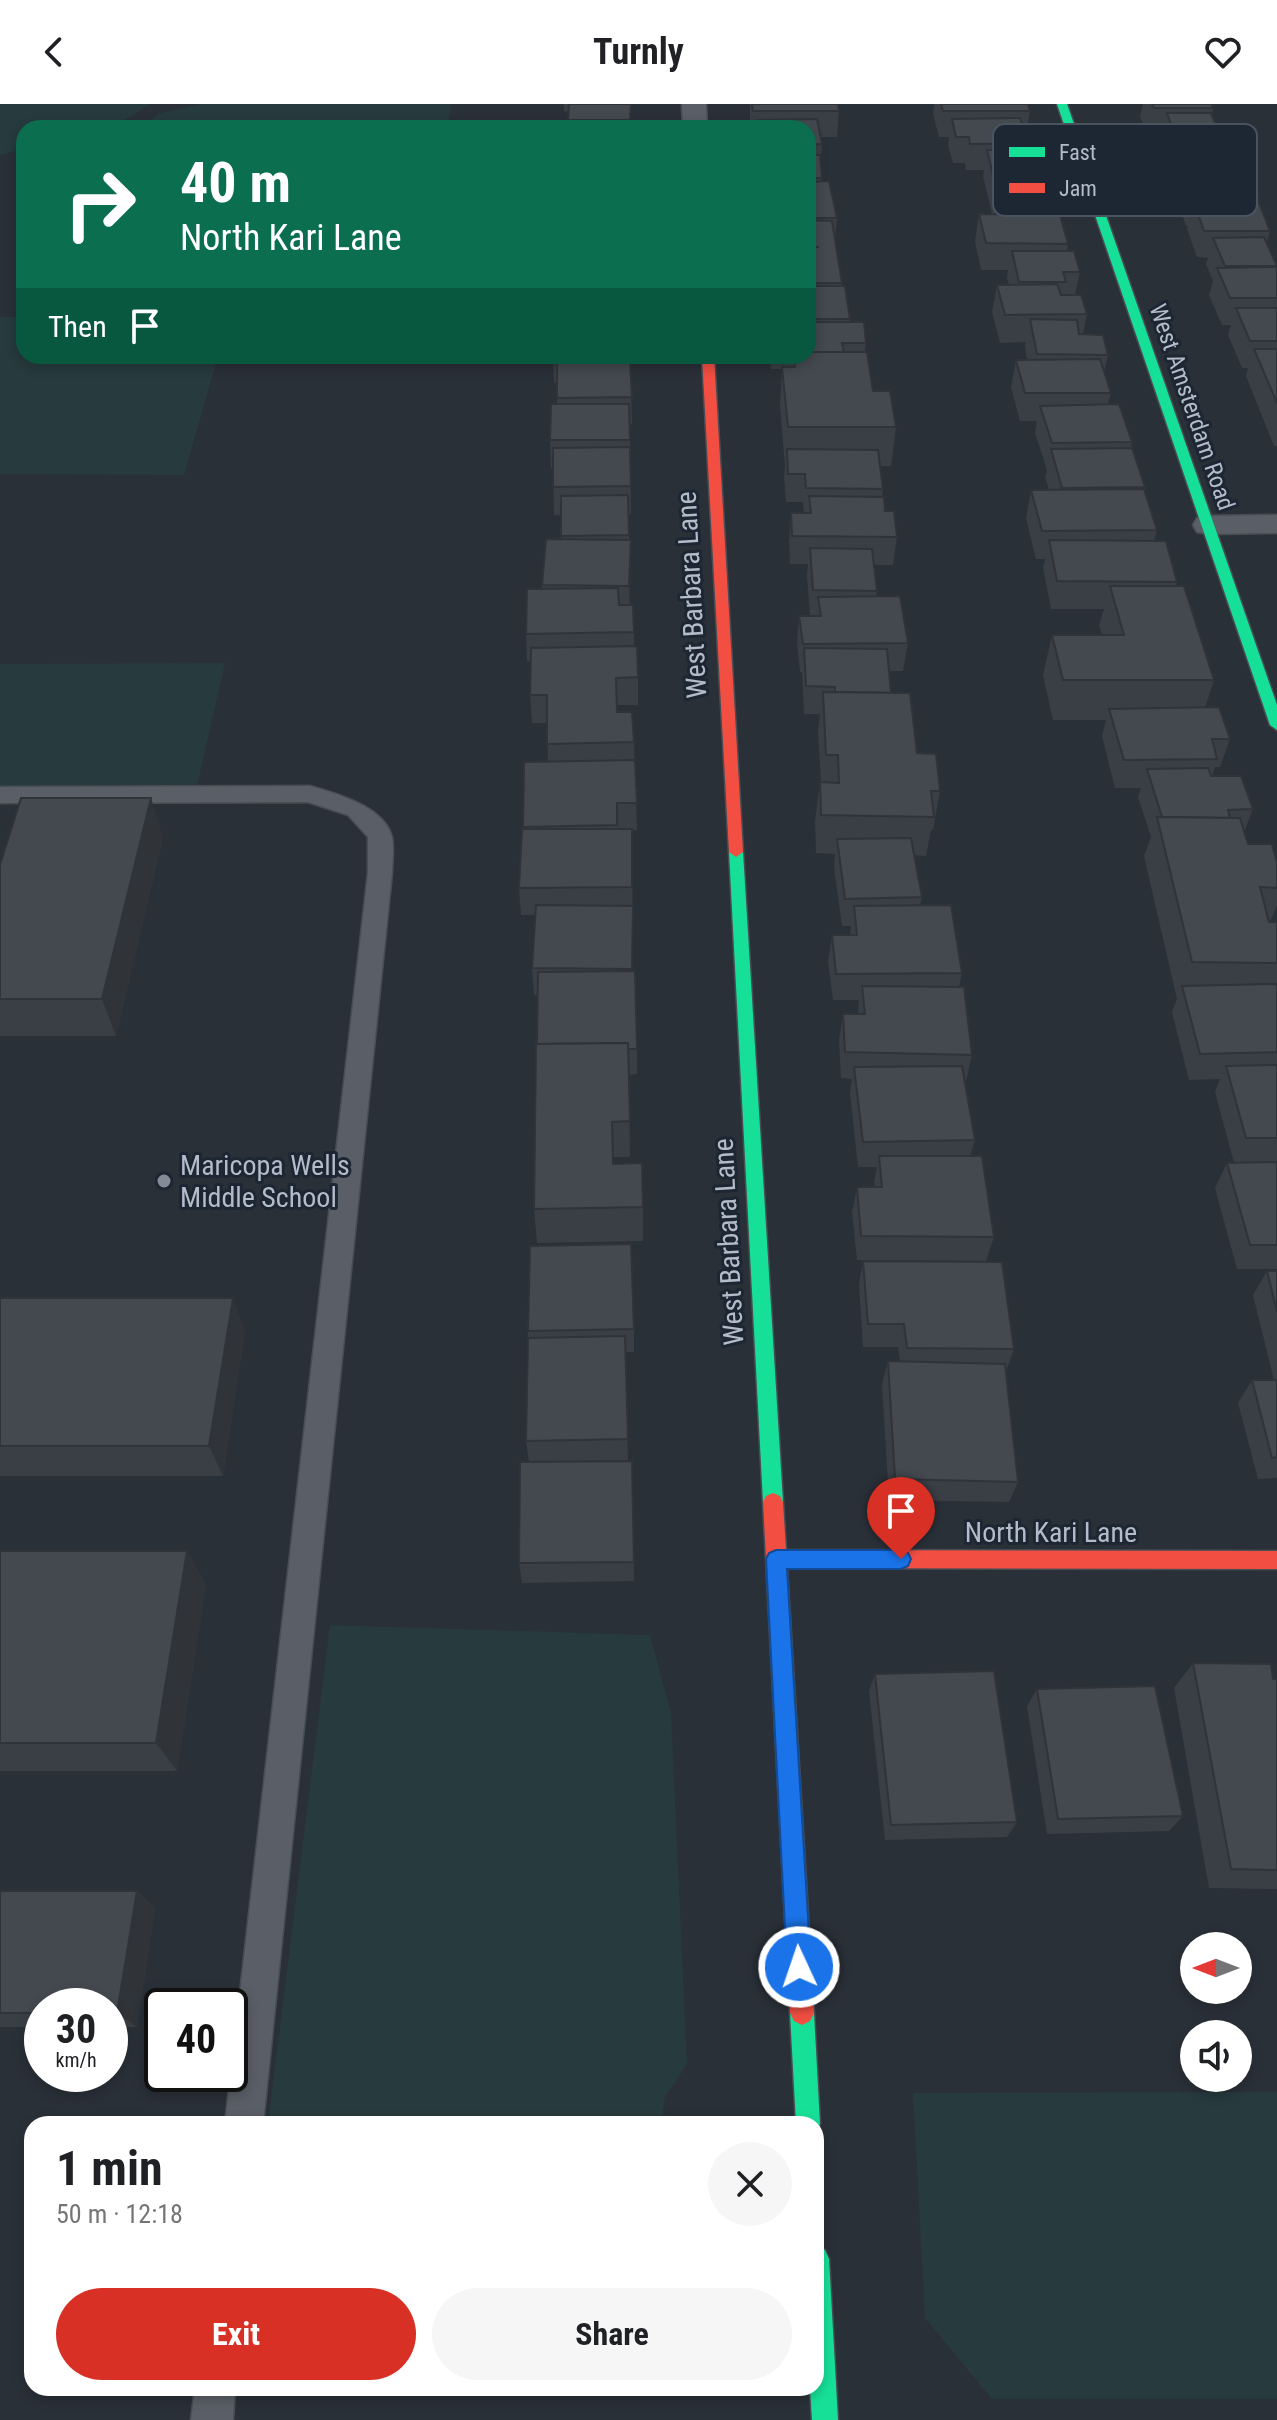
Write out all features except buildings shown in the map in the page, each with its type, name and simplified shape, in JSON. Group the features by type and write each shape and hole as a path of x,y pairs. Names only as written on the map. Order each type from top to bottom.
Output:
{"street":[{"name":"West Amsterdam Road","path":"1062,104 1069,124"},
{"name":"West Amsterdam Road","path":"1101,216 1277,725"},
{"name":"West Barbara Lane","path":"708,364 808,2116"},
{"path":"1208,525 1277,524"},
{"name":"North Kari Lane","path":"776,1559 1277,1560"},
{"path":"824,2396 825,2420"}],"lane":[{"path":"0,795 310,794 356,810 380,835 379,889 245,2116"},
{"path":"212,2420 214,2396"}],"green space":[{"path":"0,104 150,104 125,120 16,120 16,151 0,155"},
{"path":"200,104 451,104 449,120 150,120 158,114"},
{"path":"0,317 16,317 16,364 216,364 184,475 0,474"},
{"path":"225,663 197,786 0,786 0,664"},
{"path":"330,1625 650,1635 671,1713 687,2064 665,2097 662,2116 269,2116"},
{"path":"1277,2092 1277,2399 992,2399 925,2318 913,2093"}],"traffic: fast":[{"path":"1062,104 1069,124"},
{"path":"1101,216 1277,725"},
{"path":"736,852 773,1502"},
{"path":"802,2013 808,2116"},
{"path":"824,2396 825,2420"}],"traffic: jam":[{"path":"708,364 736,852"},
{"path":"773,1502 802,2013"},
{"path":"776,1559 1277,1560"}],"place":[{"name":"Maricopa Wells Middle School","path":"164,1181"}],"route":[{"path":"799,1967 776,1559 901,1559"}]}
